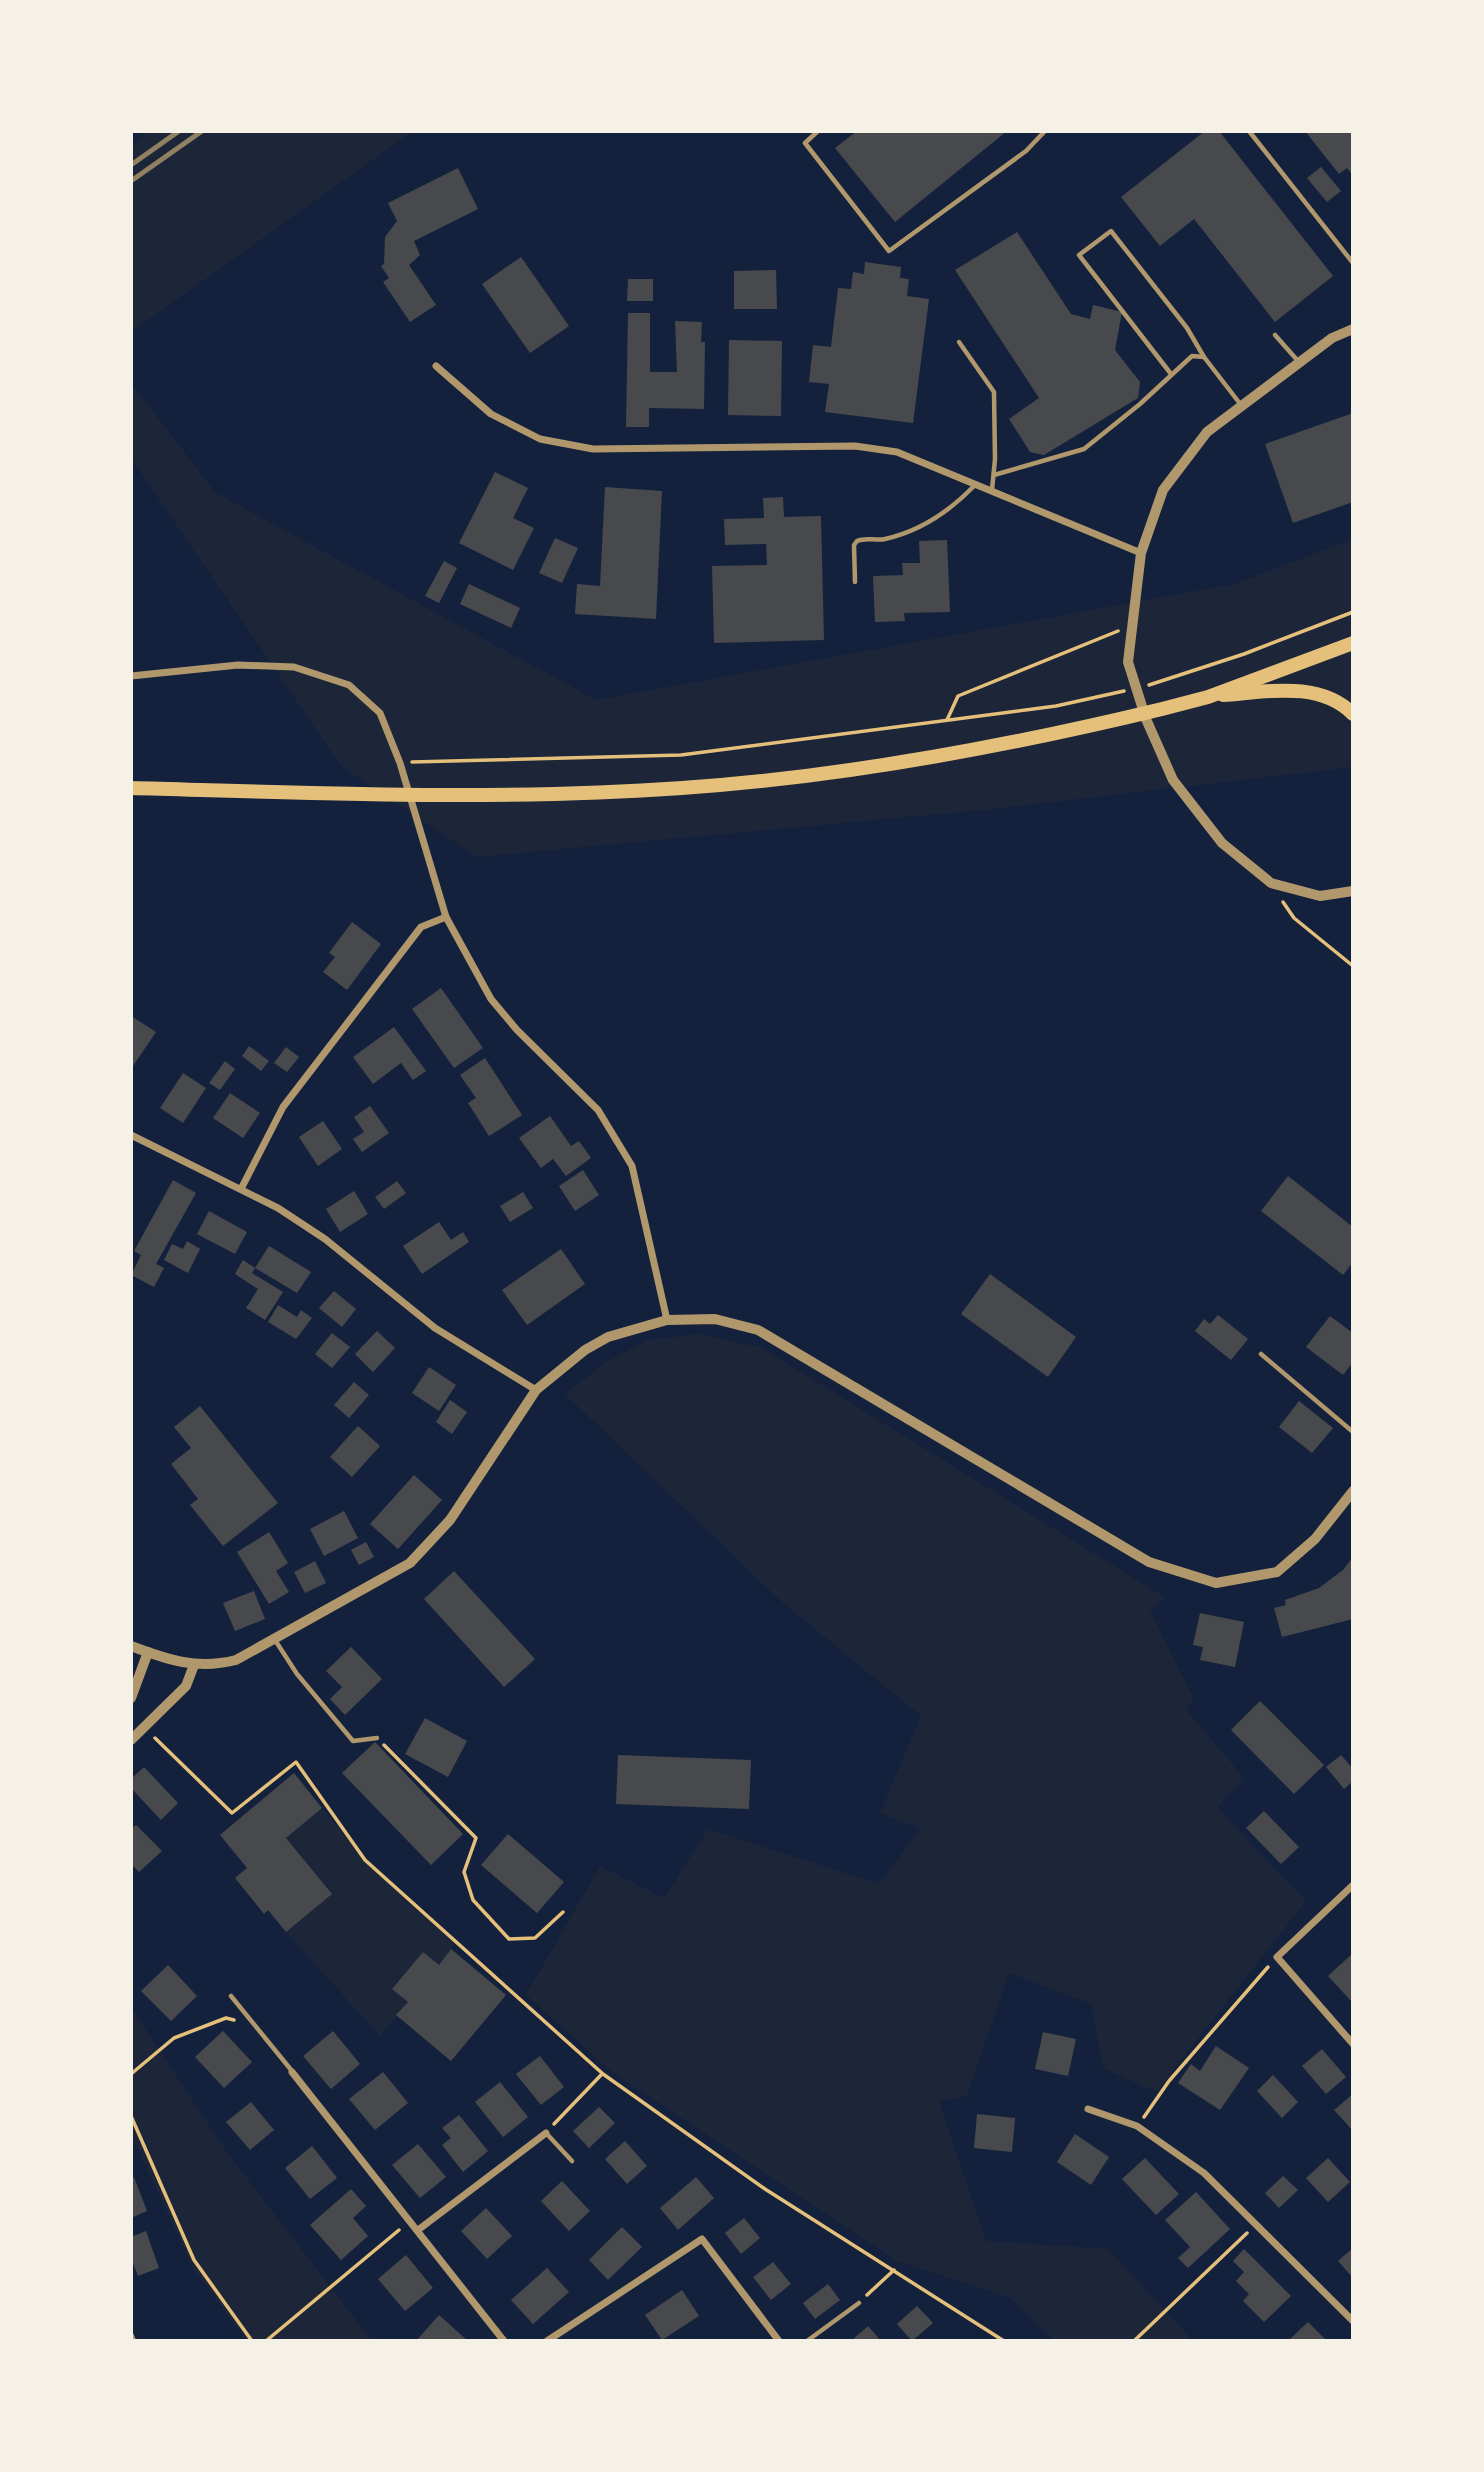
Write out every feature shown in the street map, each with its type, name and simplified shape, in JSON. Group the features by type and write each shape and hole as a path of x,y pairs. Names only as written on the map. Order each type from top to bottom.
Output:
{"main road":[{"path":"131,788 427,797 682,788 846,772 1162,709 1208,696 1353,643"},
{"path":"1208,696 1305,690 1347,708 1353,714"}],"street":[{"path":"1353,328 1332,338 1207,432 1163,490 1141,553 1128,662 1146,719 1173,780 1223,843 1270,883 1320,896 1353,891"},
{"path":"436,366 491,414 540,439 593,449 855,446 897,452 1141,553"},
{"path":"131,677 238,665 294,667 349,685 380,713 400,763 446,917 491,999 517,1030 598,1110 632,1166 667,1320"},
{"path":"241,1189 283,1107 421,926 446,917"},
{"path":"131,1135 241,1189 325,1240 435,1328 536,1390"},
{"path":"131,1646 175,1662 194,1665 211,1667 236,1660 410,1563 450,1520 536,1390 585,1350 608,1337 667,1320 715,1319 758,1331 1149,1562 1216,1583 1277,1572 1315,1539 1353,1491"},
{"path":"131,1698 148,1652"},
{"path":"131,1740 186,1686 194,1665"},
{"path":"1353,1885 1277,1957 1353,2044"},
{"path":"292,2072 504,2341"},
{"path":"1088,2109 1137,2126 1205,2173 1353,2321"},
{"path":"418,2230 546,2133"},
{"path":"547,2341 702,2239 779,2341"}],"lane":[{"path":"818,131 805,143 889,251 1026,151 1045,131"},
{"path":"1249,131 1353,263"},
{"path":"1171,374 1079,255 1111,230 1242,406"},
{"path":"1276,335 1300,363"},
{"path":"959,342 994,392 992,491"},
{"path":"994,475 1084,449 1192,356 1204,357"},
{"path":"855,582 854,545 857,541 881,540 909,532 953,509 975,484"},
{"path":"1261,1354 1353,1432"},
{"path":"275,1640 297,1674 353,1741 377,1738"},
{"path":"231,1996 292,2072"},
{"path":"546,2133 572,2161"},
{"path":"807,2341 859,2303"},
{"path":"131,2334 134,2341"}],"path":[{"path":"1156,683 1244,654 1353,612"},
{"path":"947,720 958,696 1133,625"},
{"path":"400,763 681,754 1056,706 1113,694"},
{"path":"1270,883 1294,918 1353,966"},
{"path":"145,1728 232,1813 296,1762 365,1860 603,2074 765,2189 1004,2341"},
{"path":"377,1738 476,1838 464,1872 473,1900 509,1939 535,1938 563,1912"},
{"path":"1137,2126 1169,2081 1277,1957"},
{"path":"131,2074 174,2038 226,2018 250,2022"},
{"path":"546,2133 603,2074"},
{"path":"131,2116 194,2260 252,2341"},
{"path":"266,2341 410,2221"},
{"path":"1134,2341 1256,2225"},
{"path":"859,2303 894,2270"}],"shaded area":[{"path":"146,131 413,131 131,332 131,151"},
{"path":"131,383 216,493 596,700 1234,584 1353,539 1353,767 993,809 477,857 341,766 131,458"},
{"path":"699,1334 762,1348 1166,1598 1150,1610 1194,1699 1186,1709 1245,1779 1217,1807 1306,1901 1156,2092 1103,2068 1091,2004 1009,1973 967,2096 939,2101 986,2241 1108,2249 1193,2341 1054,2341 1011,2298 897,2261 612,2072 526,1995 600,1866 664,1898 708,1829 879,1884 920,1829 880,1813 921,1716 783,1603 565,1394 606,1362 649,1340"},
{"path":"322,1808 365,1860 456,1942 439,1965 423,1952 392,1988 408,2002 380,2036 286,1932 332,1894 286,1838"},
{"path":"131,2007 226,2151 372,2341 247,2341 193,2268 131,2134"}],"building":[{"path":"857,131 1007,131 895,222 835,148"},
{"path":"1205,131 1219,131 1333,276 1275,322 1194,219 1160,246 1121,197"},
{"path":"1305,131 1353,131 1353,176 1347,168 1339,174"},
{"path":"1321,167 1341,191 1327,202 1307,178"},
{"path":"458,168 478,209 414,241 420,255 409,265 436,305 410,322 383,282 389,278 381,266 384,264 385,237 397,221 388,203"},
{"path":"1017,232 1071,314 1090,319 1093,305 1122,312 1115,350 1140,382 1138,398 1044,455 1030,452 1009,419 1039,398 955,270"},
{"path":"521,257 569,326 530,353 482,284"},
{"path":"865,262 901,267 900,278 909,279 907,296 929,299 913,423 825,412 829,384 809,382 813,345 831,347 838,288 851,289 853,272 864,274"},
{"path":"776,270 777,309 734,309 734,271"},
{"path":"628,279 653,279 653,301 627,301"},
{"path":"628,313 650,313 650,372 677,372 675,321 702,322 701,342 705,342 704,409 649,408 649,427 626,427"},
{"path":"729,340 782,341 781,416 728,415"},
{"path":"1353,413 1353,502 1293,523 1265,444"},
{"path":"495,472 528,488 513,518 534,528 513,570 459,543"},
{"path":"605,487 662,491 656,619 575,614 577,584 600,586"},
{"path":"783,497 784,517 821,516 824,640 714,643 712,566 767,565 766,544 725,545 724,519 764,518 763,498"},
{"path":"555,538 578,548 562,583 539,573"},
{"path":"947,540 950,612 904,613 905,621 875,622 873,576 903,575 902,563 920,563 919,541"},
{"path":"444,561 457,568 439,603 425,596"},
{"path":"469,584 520,608 511,628 460,604"},
{"path":"352,922 381,944 347,990 323,972 335,957 329,953"},
{"path":"441,988 483,1048 454,1068 412,1009"},
{"path":"131,1016 156,1032 131,1069"},
{"path":"394,1027 426,1071 413,1080 401,1063 373,1084 353,1057"},
{"path":"249,1046 269,1061 261,1071 242,1056"},
{"path":"286,1047 299,1057 287,1072 274,1063"},
{"path":"485,1058 522,1115 489,1136 468,1103 476,1098 460,1075"},
{"path":"225,1061 235,1069 220,1090 209,1083"},
{"path":"183,1073 206,1088 183,1123 160,1108"},
{"path":"230,1093 260,1113 243,1138 213,1118"},
{"path":"370,1106 389,1133 362,1152 353,1139 364,1132 354,1117"},
{"path":"550,1116 571,1146 579,1141 591,1158 566,1176 553,1159 541,1168 519,1138"},
{"path":"323,1121 342,1149 318,1166 299,1137"},
{"path":"583,1170 599,1195 575,1211 559,1186"},
{"path":"1288,1176 1353,1227 1353,1262 1343,1275 1261,1211"},
{"path":"173,1180 196,1193 156,1264 164,1268 154,1287 131,1275 141,1255 134,1251"},
{"path":"397,1181 406,1193 384,1209 375,1197"},
{"path":"354,1191 368,1214 340,1232 326,1209"},
{"path":"523,1192 533,1208 510,1222 500,1206"},
{"path":"209,1211 247,1232 235,1254 197,1234"},
{"path":"439,1222 451,1240 463,1232 469,1242 422,1274 403,1246"},
{"path":"187,1241 200,1249 188,1273 164,1260 172,1244 183,1249"},
{"path":"269,1246 311,1272 297,1293 255,1268"},
{"path":"561,1249 585,1284 527,1325 502,1290"},
{"path":"243,1260 255,1268 252,1273 283,1292 265,1320 246,1308 258,1289 235,1274"},
{"path":"990,1274 1076,1337 1048,1377 961,1314"},
{"path":"334,1291 356,1309 342,1327 319,1308"},
{"path":"278,1305 297,1317 301,1310 312,1318 296,1339 268,1322"},
{"path":"1218,1315 1248,1339 1231,1360 1195,1331 1204,1319 1210,1324"},
{"path":"1330,1316 1353,1333 1353,1362 1343,1375 1306,1347"},
{"path":"377,1331 395,1348 373,1372 355,1354"},
{"path":"332,1333 350,1347 332,1368 315,1354"},
{"path":"429,1367 456,1385 439,1411 412,1393"},
{"path":"354,1382 369,1395 349,1418 334,1405"},
{"path":"450,1400 467,1412 452,1434 436,1422"},
{"path":"1299,1401 1333,1428 1312,1453 1279,1427"},
{"path":"200,1406 278,1503 223,1546 190,1505 198,1499 171,1464 191,1448 174,1427"},
{"path":"358,1426 380,1446 352,1477 330,1457"},
{"path":"414,1475 442,1500 398,1549 370,1524"},
{"path":"344,1511 358,1538 324,1556 310,1529"},
{"path":"269,1532 288,1563 276,1571 289,1592 269,1604 237,1552"},
{"path":"366,1542 374,1557 359,1565 351,1550"},
{"path":"1353,1557 1353,1619 1282,1637 1274,1608 1286,1605 1285,1600 1319,1588 1343,1570"},
{"path":"315,1561 326,1583 305,1593 294,1572"},
{"path":"454,1571 535,1659 504,1687 424,1599"},
{"path":"254,1591 265,1619 235,1631 223,1603"},
{"path":"1200,1613 1244,1622 1235,1667 1200,1660 1203,1647 1193,1645"},
{"path":"351,1647 382,1679 345,1715 330,1699 342,1687 326,1671"},
{"path":"1260,1701 1324,1765 1294,1794 1231,1730"},
{"path":"425,1718 467,1741 448,1777 405,1754"},
{"path":"375,1742 463,1834 431,1865 342,1773"},
{"path":"618,1755 751,1760 749,1809 616,1804"},
{"path":"1341,1755 1353,1769 1353,1781 1344,1789 1326,1767"},
{"path":"144,1767 178,1803 161,1820 131,1788 131,1779"},
{"path":"294,1773 322,1808 286,1838 332,1894 286,1932 268,1910 264,1914 235,1878 247,1868 220,1835"},
{"path":"1264,1811 1299,1847 1281,1864 1246,1828"},
{"path":"136,1825 162,1851 139,1872 131,1864 131,1829"},
{"path":"508,1834 564,1882 537,1913 481,1865"},
{"path":"451,1949 506,1995 451,2061 396,2015 408,2002 392,1989 423,1952 439,1965"},
{"path":"1353,1953 1353,2000 1351,2001 1328,1976"},
{"path":"168,1965 197,1996 171,2021 141,1991"},
{"path":"223,2031 252,2062 224,2088 195,2057"},
{"path":"333,2031 360,2064 331,2089 303,2056"},
{"path":"1043,2032 1076,2039 1068,2076 1035,2069"},
{"path":"1216,2046 1249,2068 1220,2110 1178,2083 1191,2064 1200,2071"},
{"path":"1322,2049 1346,2077 1326,2094 1302,2066"},
{"path":"540,2056 564,2087 541,2105 516,2074"},
{"path":"383,2072 408,2103 375,2130 349,2099"},
{"path":"1273,2075 1298,2102 1282,2118 1257,2091"},
{"path":"500,2082 528,2117 503,2137 475,2102"},
{"path":"1353,2094 1353,2131 1334,2110"},
{"path":"251,2102 274,2130 250,2150 226,2122"},
{"path":"599,2107 615,2123 589,2148 573,2131"},
{"path":"977,2114 1015,2118 1012,2152 974,2148"},
{"path":"459,2115 488,2151 463,2172 442,2145 451,2138 442,2128"},
{"path":"1075,2134 1109,2157 1091,2185 1057,2162"},
{"path":"625,2141 647,2166 627,2184 605,2159"},
{"path":"418,2144 446,2177 420,2198 392,2165"},
{"path":"312,2146 337,2178 310,2199 285,2168"},
{"path":"1145,2158 1179,2194 1156,2215 1122,2179"},
{"path":"1328,2158 1350,2182 1328,2202 1306,2178"},
{"path":"1283,2176 1298,2190 1279,2208 1265,2193"},
{"path":"134,2177 147,2211 131,2218 131,2178"},
{"path":"696,2177 714,2198 678,2230 660,2208"},
{"path":"562,2181 590,2211 569,2231 541,2201"},
{"path":"351,2189 366,2206 353,2218 368,2236 341,2260 310,2225"},
{"path":"1196,2192 1230,2229 1188,2268 1178,2258 1190,2247 1165,2220"},
{"path":"486,2208 512,2236 487,2259 461,2231"},
{"path":"744,2218 760,2238 741,2254 725,2233"},
{"path":"622,2227 642,2247 608,2280 589,2260"},
{"path":"146,2231 159,2268 138,2276 131,2258 131,2237"},
{"path":"1353,2248 1353,2278 1338,2261"},
{"path":"1244,2249 1291,2296 1264,2322 1243,2301 1249,2294 1236,2281 1244,2272 1233,2261"},
{"path":"406,2255 433,2288 405,2311 378,2279"},
{"path":"773,2262 791,2284 771,2300 753,2277"},
{"path":"547,2268 569,2292 533,2324 511,2300"},
{"path":"828,2284 840,2300 815,2319 803,2303"},
{"path":"682,2290 699,2316 662,2340 645,2315"},
{"path":"917,2306 933,2323 912,2341 897,2324"},
{"path":"439,2315 468,2341 416,2341"},
{"path":"1308,2322 1327,2341 1288,2341"},
{"path":"868,2326 881,2341 851,2341"}],"railway":[{"path":"131,165 179,131"},
{"path":"131,181 202,131"}]}
